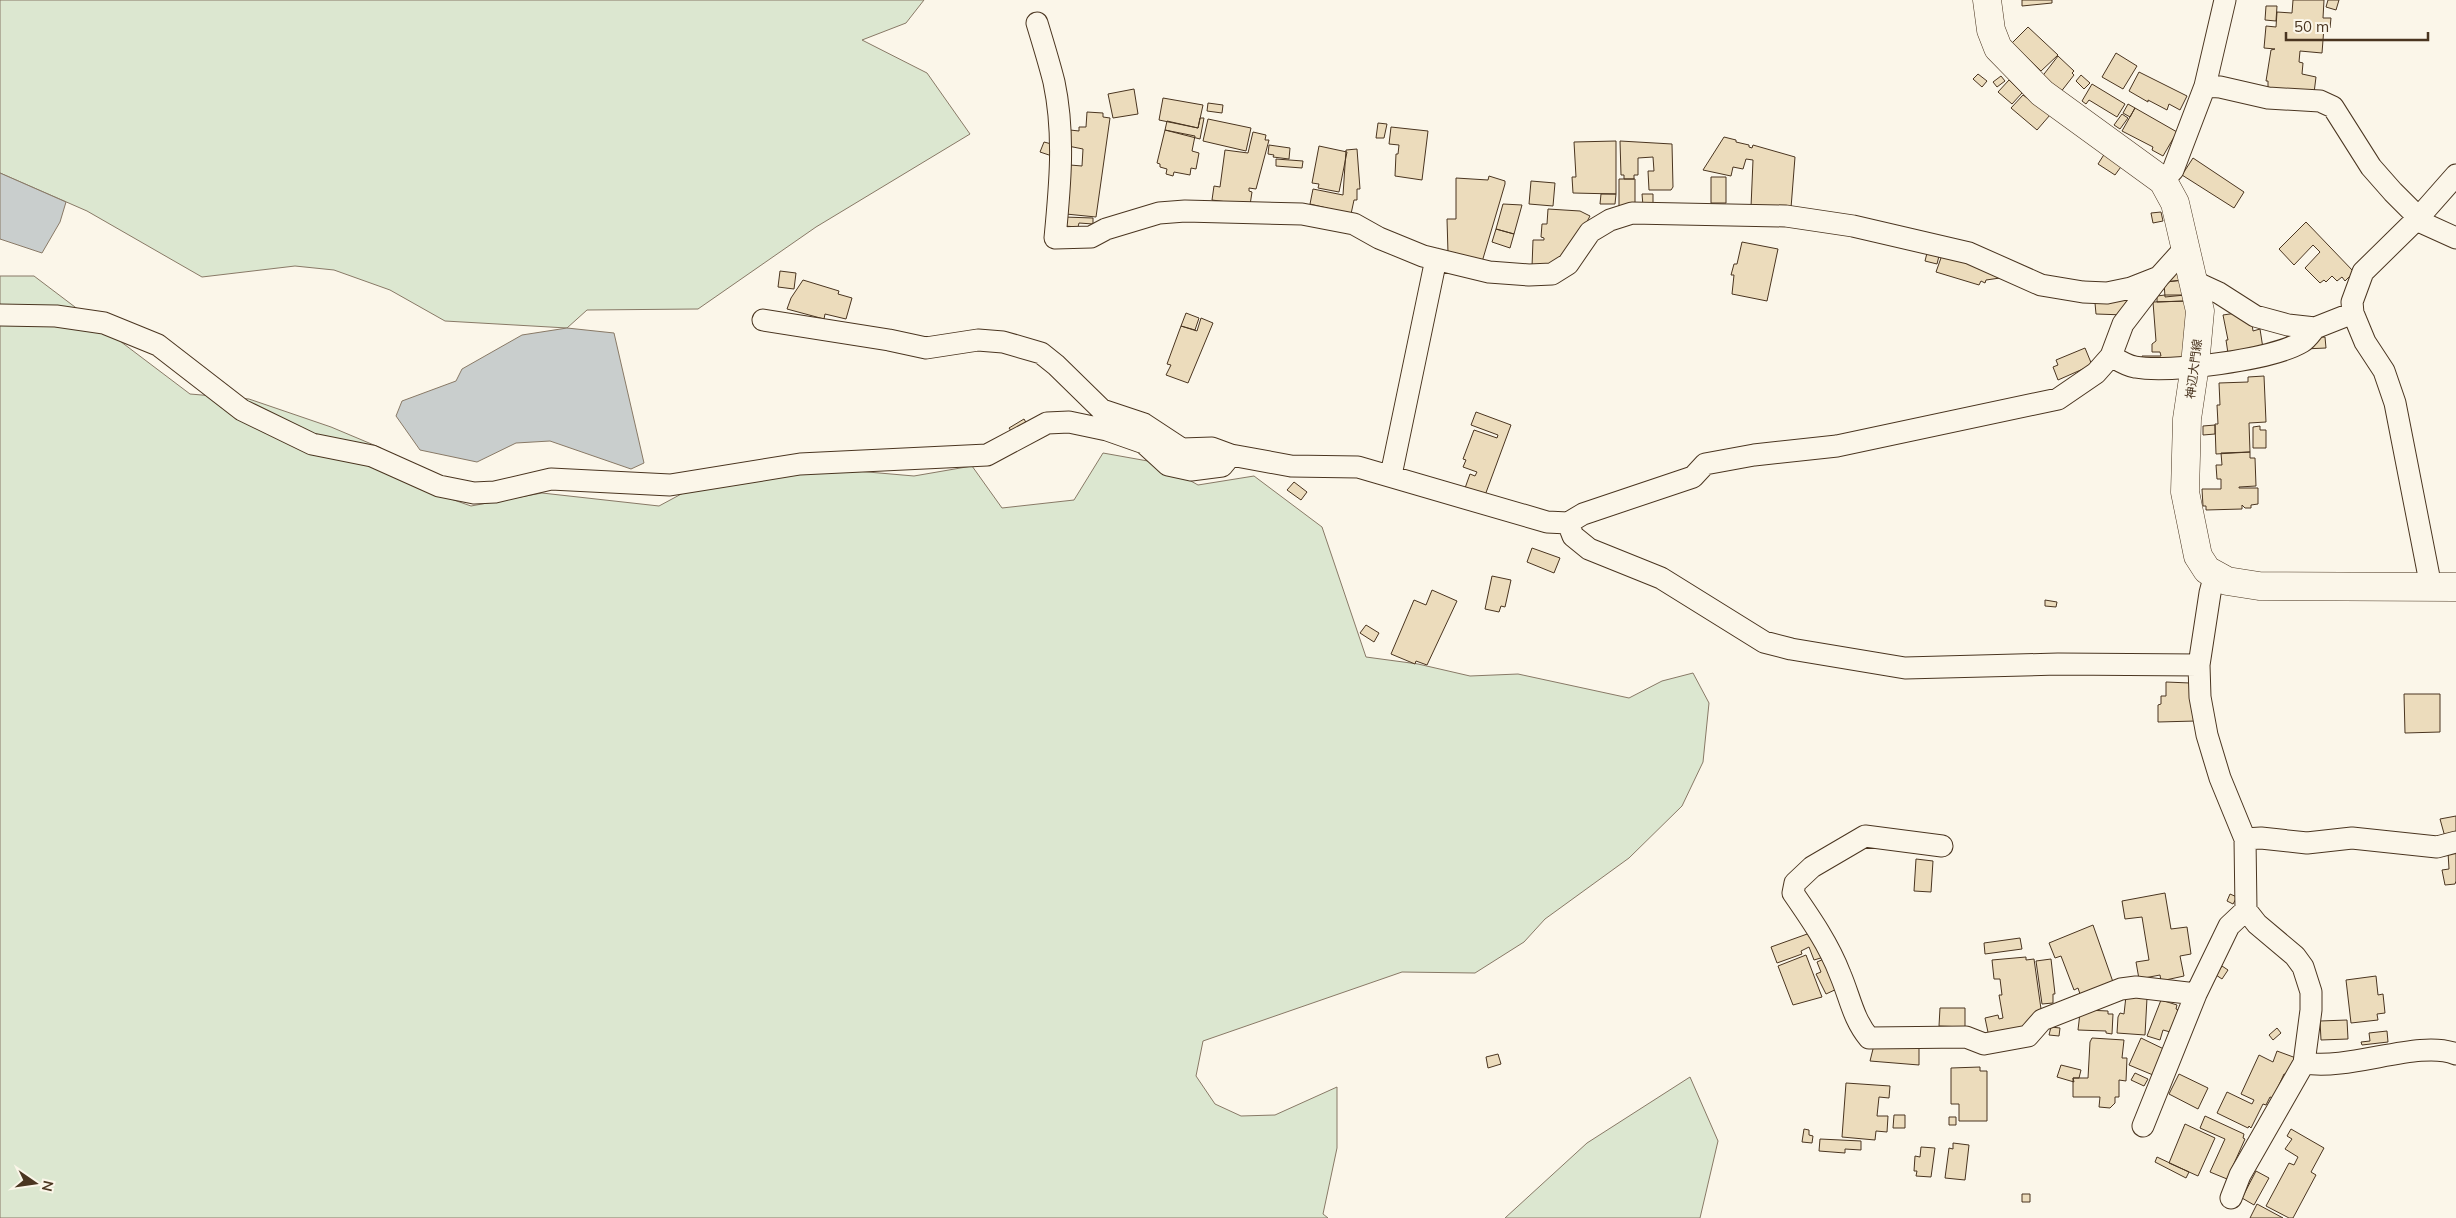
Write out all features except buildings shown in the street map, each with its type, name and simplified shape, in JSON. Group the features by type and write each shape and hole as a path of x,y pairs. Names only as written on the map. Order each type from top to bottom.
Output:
{"main road":[{"name":"神辺大門線","path":"1987,0 1991,30 1998,48 2042,93 2163,181 2175,203 2200,311 2187,419 2185,492 2198,556 2208,570 2227,580 2259,586 2444,587"}],"street":[{"path":"2163,181 2173,170 2205,86 2226,0"},
{"path":"1037,23 1054,83 1060,124 1061,167 1056,238 1091,236 1106,229 1159,213 1185,211 1302,214 1354,224 1379,238 1436,259 1489,272 1529,275 1552,274 1568,264 1590,232 1610,220 1632,213 1776,216 1853,226 1969,253 2041,285 2083,292 2107,293 2131,288 2159,277"},
{"path":"2205,86 2220,87 2268,98 2320,101 2333,107 2371,167 2425,224 2456,238"},
{"path":"2444,587 2396,403 2384,371 2365,342 2352,302 2363,272 2419,217 2456,175"},
{"path":"764,320 889,340 926,348 978,340 1003,342 1040,353 1056,365 1102,410 1144,424 1182,449 1212,448 1231,455 1291,466 1358,467 1391,475 1547,522 1568,523 1583,514 1693,477 1704,464 1754,455 1837,446 2058,399 2096,372 2111,356 2123,324 2159,277 2186,247"},
{"path":"1391,475 1436,259"},
{"path":"2193,281 2219,293 2255,316 2288,325 2315,328"},
{"path":"2111,356 2132,367 2157,370 2195,365 2224,364 2284,350 2303,341 2315,328 2354,313"},
{"path":"0,315 56,316 104,323 158,346 242,410 312,444 372,456 439,486 474,493 495,492 551,479 670,485 800,464 987,455 1048,423 1069,422 1107,430 1144,444 1168,465 1190,470 1222,466 1231,455"},
{"path":"1568,523 1573,536 1589,549 1661,578 1764,642 1791,649 1905,668 2058,664 2199,665"},
{"path":"2216,574 2210,593 2199,665 2200,697 2207,735 2220,778 2245,839 2246,910 2257,924 2295,956 2303,966 2308,981 2311,1010 2304,1063 2240,1175 2231,1198"},
{"path":"1942,846 1865,836 1812,867 1795,883 1793,893 1823,938 1841,975 1852,1011 1869,1038 1966,1037 1984,1044 2028,1036 2042,1020 2121,989 2136,987 2196,994"},
{"path":"2245,839 2261,838 2307,843 2352,838 2437,847 2456,842"},
{"path":"2142,1126 2196,994 2230,926 2246,910"},
{"path":"2304,1063 2353,1063 2420,1051 2455,1052"}],"green space":[{"path":"0,0 924,0 906,23 862,40 927,73 970,134 816,227 698,309 587,310 567,328 445,321 390,290 334,270 295,266 202,277 87,211 0,173"},
{"path":"0,276 34,276 190,394 249,399 331,427 381,448 414,486 471,506 542,493 659,506 685,492 810,467 914,476 972,466 1002,508 1074,500 1103,453 1159,463 1198,485 1254,476 1322,527 1366,657 1418,664 1470,676 1518,674 1629,698 1662,681 1693,673 1709,703 1703,762 1682,806 1629,858 1545,919 1524,942 1475,973 1402,972 1203,1041 1196,1076 1215,1104 1241,1116 1275,1115 1337,1087 1337,1148 1323,1214 1328,1218 0,1218"},
{"path":"1690,1077 1718,1141 1700,1218 1505,1218 1587,1143"}],"shaded area":[{"path":"0,173 66,202 60,222 42,253 0,239"},
{"path":"567,328 614,333 644,463 631,469 550,441 516,443 477,462 420,450 396,416 402,401 456,381 462,369 522,335"}]}
